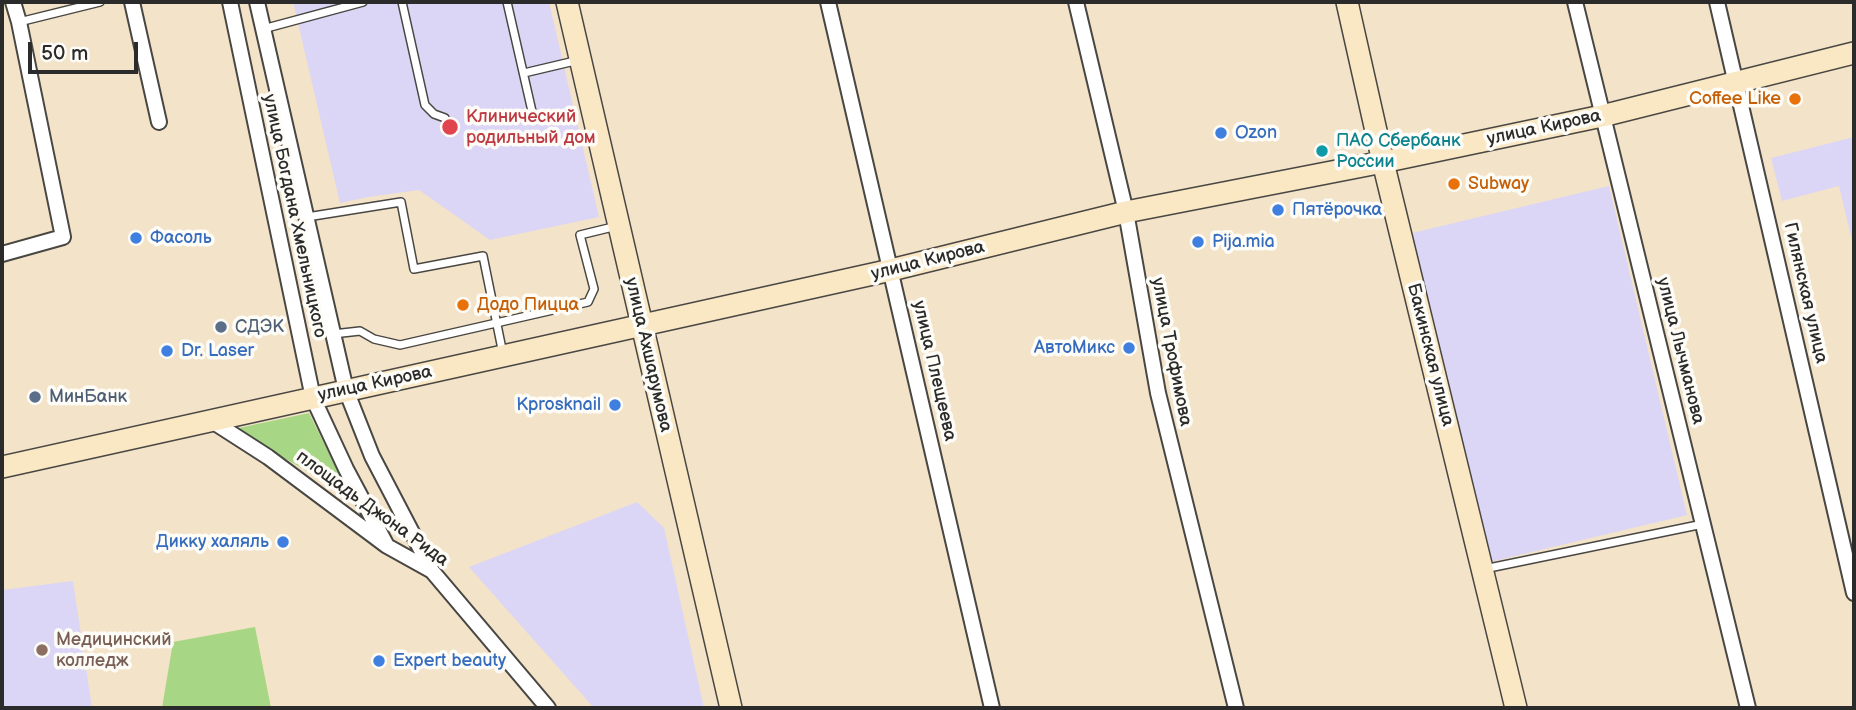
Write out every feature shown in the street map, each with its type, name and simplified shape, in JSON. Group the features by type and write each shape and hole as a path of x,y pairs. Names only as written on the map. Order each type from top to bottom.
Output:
{"main road":[{"name":"улица Ахшарумова","path":"567,2 731,708"},
{"name":"Бакинская улица","path":"1347,2 1383,162 1516,708"},
{"name":"улица Кирова","path":"2,467 641,327 891,270 1126,212 1602,116 1854,53"}],"street":[{"path":"2,254 63,237 13,2"},
{"path":"132,2 159,122"},
{"name":"улица Богдана Хмельницкого","path":"230,2 313,398 346,469 387,546"},
{"name":"улица Богдана Хмельницкого","path":"257,2 345,390 377,467 432,571"},
{"name":"улица Плещеева","path":"828,2 992,708"},
{"name":"улица Трофимова","path":"1076,2 1126,212 1158,393 1236,708"},
{"name":"улица Лычманова","path":"1575,2 1748,708"},
{"name":"Гилянская улица","path":"1717,2 1854,593"},
{"name":"площадь Джона Рида","path":"212,421 268,457 387,546 432,571 548,708"}],"lane":[{"path":"19,22 100,2"},
{"path":"263,29 363,2"},
{"path":"402,2 425,105 434,114 445,118"},
{"path":"507,2 534,120"},
{"path":"524,73 580,60"},
{"path":"306,218 401,202 414,269 483,256 503,356"},
{"path":"333,334 360,331 374,340 400,345 588,302 594,289 580,236 618,226"},
{"path":"1482,569 1703,524"}],"shaded area":[{"name":"Клинический родильный дом","path":"293,2 549,2 599,217 490,240 419,190 340,203"},
{"path":"1854,137 1854,249 1839,186 1782,201 1771,158"},
{"path":"1609,186 1687,515 1490,562 1412,233"},
{"path":"637,502 664,528 704,708 594,708 469,567"},
{"name":"Медицинский колледж","path":"73,581 92,708 2,708 2,590"}],"green space":[{"path":"309,413 350,496 234,429"},
{"path":"255,627 271,708 162,708 173,642"}],"place":[{"name":"Coffee Like","path":"1795,99"},
{"name":"Клинический родильный дом","path":"450,127"},
{"name":"Ozon","path":"1221,133"},
{"name":"ПАО Сбербанк России","path":"1322,151"},
{"name":"Subway","path":"1454,184"},
{"name":"Пятёрочка","path":"1278,210"},
{"name":"Фасоль","path":"136,238"},
{"name":"Pija.mia","path":"1198,242"},
{"name":"Додо Пицца","path":"463,305"},
{"name":"СДЭК","path":"221,327"},
{"name":"АвтоМикс","path":"1129,348"},
{"name":"Dr. Laser","path":"167,351"},
{"name":"МинБанк","path":"35,397"},
{"name":"Kprosknail","path":"615,405"},
{"name":"Дикку халяль","path":"283,542"},
{"name":"Медицинский колледж","path":"42,650"},
{"name":"Expert beauty","path":"379,661"}]}
